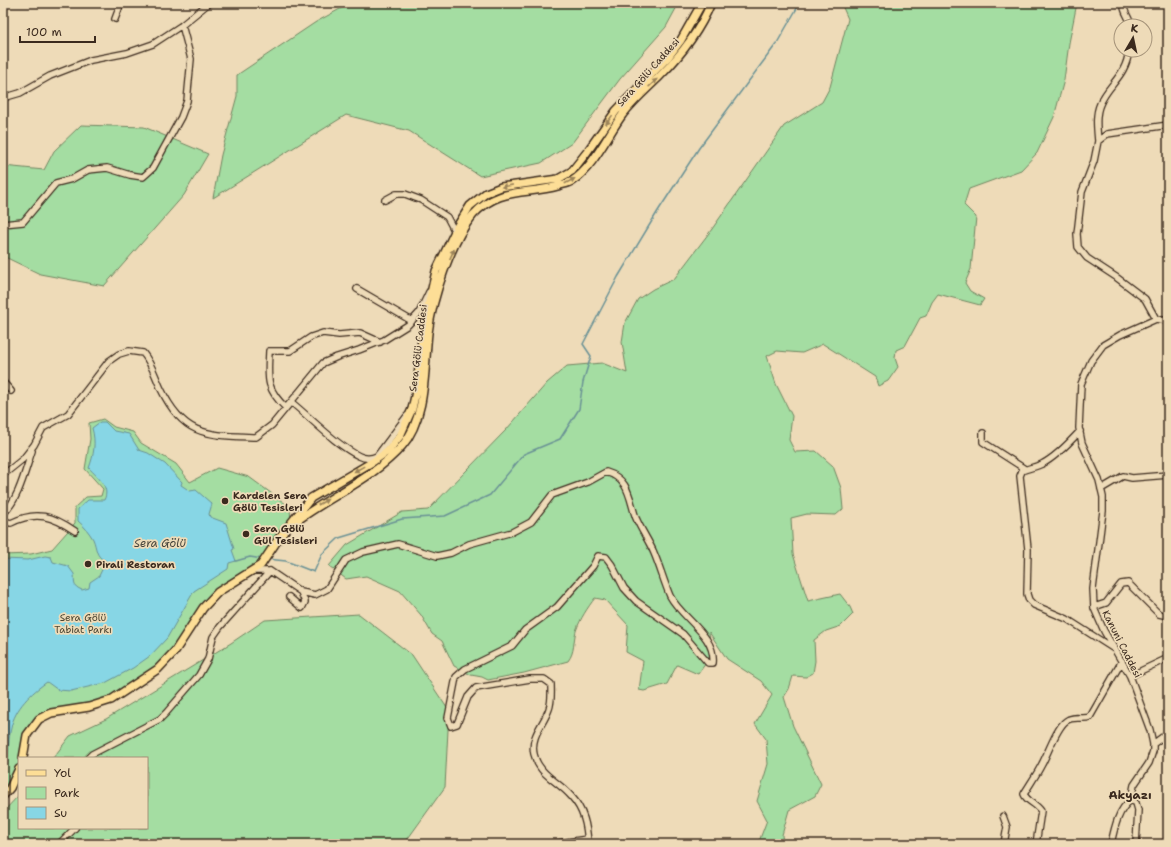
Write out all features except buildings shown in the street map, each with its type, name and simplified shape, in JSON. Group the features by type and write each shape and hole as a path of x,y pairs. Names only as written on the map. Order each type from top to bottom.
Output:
{"main road":[{"name":"Sera Gölü Caddesi","path":"23,757 27,735 39,719 51,713 89,707 111,700 158,669 175,651 203,608 213,597 218,592 261,565 279,538 311,498 374,461 388,451 400,436 412,409 417,387 423,328 436,270 454,232 470,206 486,193 501,187 558,179 572,171 616,110 668,57 681,40 702,3"},
{"name":"Sera Gölü Caddesi","path":"291,524 316,506 360,481 384,464 403,445 417,418 423,392 428,332 441,278 461,231 474,214 487,202 500,195 546,189 571,182 584,171 624,113 684,50 711,3"},
{"path":"3,796 10,788 18,771"}],"street":[{"path":"115,19 120,3"},
{"path":"3,98 20,93 50,76 91,60 143,48 182,25 209,3"},
{"path":"1124,3 1123,9 1129,18"},
{"path":"3,224 23,222 56,183 72,179 88,170 107,168 130,175 143,177 153,168 181,117 187,101 191,59 182,25"},
{"path":"1127,58 1126,65 1119,78 1100,104 1097,121 1098,140 1094,161 1082,192 1077,234 1078,247 1087,258 1116,277 1145,299 1156,319"},
{"path":"1098,140 1107,134 1168,125"},
{"path":"385,200 396,194 405,194 421,200 447,216 458,239"},
{"path":"3,514 8,509 14,498 34,445 43,428 68,414 109,361 119,354 129,351 143,353 154,370 161,389 174,412 188,426 203,433 256,437 272,425 323,363 380,342 412,321 420,313 432,286 441,278"},
{"path":"357,289 412,321"},
{"path":"1168,321 1156,319 1126,332 1103,345 1091,361 1081,384 1080,431 1082,443 1101,490 1103,511 1093,589 1094,607 1106,603 1121,584 1128,584 1134,587 1147,604 1159,614 1168,616"},
{"path":"286,408 275,398 269,387 269,351 290,351 311,337 323,334 339,336 360,332 380,342"},
{"path":"3,382 11,392"},
{"path":"291,402 354,452 364,458 371,459 377,456 423,392"},
{"path":"1080,431 1072,440 1043,464 1025,470 1020,476 1028,549 1027,594 1029,600 1034,605 1067,619 1115,650"},
{"path":"983,433 983,442 1025,470"},
{"path":"3,475 23,460 34,445"},
{"path":"253,571 270,571 302,592 315,595 327,589 346,560 363,552 398,544 437,556 451,553 469,544 512,532 531,522 552,495 588,482 606,472 616,475 630,494 636,517 654,553 670,596 683,615 703,633 714,655 713,663 708,663 683,634 636,601 624,588 606,556 598,556 593,566 557,607 526,630 512,646 465,669 456,677 448,718 451,726 456,724 468,697 476,688 530,679 544,679 551,684 552,700 549,710 535,734 533,752 538,767 572,796 582,813 588,830 588,842 551,844"},
{"path":"1101,490 1123,476 1132,478 1168,475"},
{"path":"3,521 11,523 23,517 45,516 60,520 75,531"},
{"path":"89,757 160,718 166,713 200,675 208,659 213,637 220,627 270,571"},
{"path":"289,597 302,608 305,602 302,592"},
{"name":"Kanuni Caddesi","path":"1094,607 1115,650 1130,676 1150,730 1154,751 1149,763 1134,785 1131,800 1126,804 1116,824 1111,844"},
{"path":"1130,676 1168,658"},
{"path":"1036,844 1041,810 1037,805 1026,799 1024,794 1066,720 1074,718 1085,720 1090,717 1122,661"},
{"path":"1153,744 1168,733"},
{"path":"1131,800 1136,802 1138,810 1136,844"},
{"path":"1003,816 1007,827 1004,844"},
{"path":"59,844 74,829"}],"green space":[{"path":"351,3 679,3 666,27 620,79 572,143 541,163 480,176 409,131 346,115 213,198 221,155 237,96 237,75 316,22"},
{"path":"841,3 1077,3 1069,43 1064,80 1054,117 1037,153 1021,170 969,189 964,205 976,217 971,269 965,283 970,291 984,299 980,305 938,294 932,302 926,316 920,318 905,346 896,350 895,358 898,367 888,381 878,386 875,377 823,344 802,353 777,351 767,356 776,384 792,416 789,440 795,452 816,451 833,466 841,488 843,509 836,515 807,514 791,518 793,554 808,601 840,594 850,607 853,614 841,626 826,631 814,640 815,661 813,673 806,677 793,676 789,689 784,697 793,726 821,784 815,796 789,810 782,835 783,844 758,844 767,820 757,801 768,764 766,739 755,724 772,695 761,681 727,659 709,632 711,656 698,674 677,665 667,684 644,691 639,690 643,661 626,652 628,625 605,600 595,598 584,613 576,631 573,650 568,661 524,673 488,680 471,675 454,666 442,641 432,634 421,615 400,591 366,576 346,579 329,566 347,545 402,512 428,510 506,430 547,383 567,366 602,363 627,373 622,342 625,323 638,299 653,289 674,279 712,229 784,126 822,102 830,87 848,19"},
{"path":"81,125 144,127 208,154 184,195 104,286 40,274 3,256 3,166 44,170 54,151"},
{"name":"Sera Gölü","path":"103,419 114,427 133,432 141,443 176,464 190,482 217,468 249,477 290,507 291,524 261,565 218,592 158,669 111,700 39,719 27,735 23,757 18,757 18,771 3,796 3,555 31,554 52,549 75,523 75,507 86,497 101,496 103,489 85,469 90,439 89,423"},
{"path":"359,614 412,655 449,711 445,787 404,844 3,844 3,812 18,796 18,829 148,829 148,757 54,757 70,736 106,719 231,643 265,620"}],"water":[{"name":"Sera Gölü","path":"100,422 105,422 114,431 129,434 139,450 148,453 165,464 182,482 181,485 190,491 196,490 212,504 209,514 210,517 226,523 236,561 229,563 228,569 194,591 167,638 150,656 133,668 105,683 71,691 58,690 47,682 35,691 24,702 13,721 7,762 3,774 3,559 28,560 45,556 51,557 53,562 68,566 74,574 75,586 82,590 89,588 90,582 99,576 106,561 98,555 93,539 78,521 78,509 88,500 104,500 106,495 102,482 89,468 94,448 92,428"}],"waterway":[{"path":"267,559 286,561 314,572 322,554 339,538 402,519 445,516 490,495 524,454 560,439 579,409 583,382 591,356 583,344 618,277 658,211 699,148 777,43 800,3"},
{"path":"236,561 250,557 262,559"}],"place":[{"name":"Kardelen Sera Gölü Tesisleri","path":"225,501"},
{"name":"Sera Gölü Gül Tesisleri","path":"246,534"},
{"name":"Pirali Restoran","path":"88,564"}],"district":[{"name":"Akyazı","path":"1130,795"}],"park label":[{"name":"Sera Gölü Tabiat Parkı","path":"83,622"}]}
